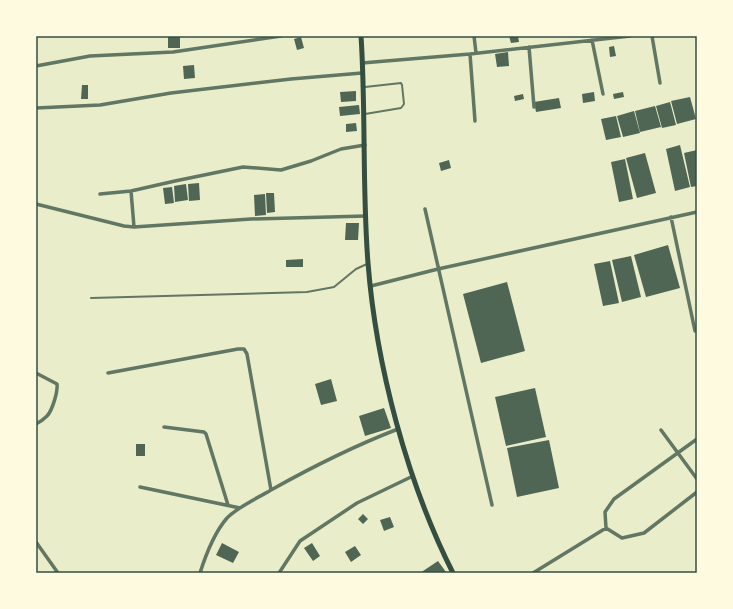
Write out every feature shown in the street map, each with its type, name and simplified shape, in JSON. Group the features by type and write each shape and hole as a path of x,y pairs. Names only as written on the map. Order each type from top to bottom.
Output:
{"main road":[{"path":"360,36 364,114 368,263 379,346 398,429 413,476 442,551 453,573"}],"street":[{"path":"36,66 90,56 173,52 281,36"},
{"path":"474,36 476,54"},
{"path":"362,63 476,54 630,36"},
{"path":"652,36 660,83"},
{"path":"592,40 603,94"},
{"path":"529,47 534,107"},
{"path":"470,54 475,121"},
{"path":"36,108 100,105 171,93 362,73"},
{"path":"100,194 131,191 243,167 281,170 311,161 341,149 365,145"},
{"path":"131,191 134,227"},
{"path":"36,204 124,226 134,227 251,219 366,216"},
{"path":"425,209 492,505"},
{"path":"371,286 438,269 697,212"},
{"path":"671,217 695,330"},
{"path":"108,373 244,349 247,354 271,490"},
{"path":"36,373 57,384 58,390 50,413 36,424"},
{"path":"164,427 204,432 206,434 228,505"},
{"path":"200,573 205,558 219,529 228,518 240,508 311,468 373,438 398,429"},
{"path":"661,430 697,479"},
{"path":"606,528 606,512 614,499 697,439"},
{"path":"279,573 300,541 357,502 413,476"},
{"path":"140,487 240,508"},
{"path":"606,528 622,538 644,533 697,492"},
{"path":"533,573 606,528"},
{"path":"36,542 58,573"}],"lane":[{"path":"363,87 401,83 404,104 401,108 364,114"},
{"path":"91,298 307,292 334,287 356,269 368,263"}],"building":[{"path":"168,36 180,36 180,48 168,48"},
{"path":"509,36 518,36 519,42 511,43"},
{"path":"301,37 304,48 297,50 294,39"},
{"path":"614,46 616,56 610,57 609,47"},
{"path":"508,52 509,66 497,67 495,54"},
{"path":"194,65 195,78 184,79 183,66"},
{"path":"82,85 88,85 88,99 81,99"},
{"path":"356,91 356,101 341,102 340,92"},
{"path":"594,92 595,101 583,103 582,94"},
{"path":"623,92 624,97 614,99 613,94"},
{"path":"523,94 524,99 515,101 514,96"},
{"path":"690,97 696,119 677,124 671,101"},
{"path":"559,98 561,108 536,112 534,102"},
{"path":"670,102 676,125 662,128 656,106"},
{"path":"359,105 360,114 340,116 339,107"},
{"path":"655,106 661,127 640,132 635,111"},
{"path":"634,111 640,133 623,137 617,116"},
{"path":"616,116 621,137 606,140 601,119"},
{"path":"356,123 357,131 346,132 346,124"},
{"path":"680,145 690,187 675,191 666,149"},
{"path":"697,150 697,186 691,187 684,153"},
{"path":"645,153 656,193 637,198 626,158"},
{"path":"625,159 633,199 619,202 611,162"},
{"path":"449,160 451,168 441,171 439,163"},
{"path":"199,183 200,200 189,201 188,184"},
{"path":"186,184 188,200 175,202 174,186"},
{"path":"172,187 174,203 165,204 163,188"},
{"path":"266,193 274,193 275,212 267,213"},
{"path":"265,194 266,215 255,216 254,195"},
{"path":"346,223 359,223 358,240 345,240"},
{"path":"668,245 680,288 646,297 634,255"},
{"path":"631,256 641,297 622,302 612,260"},
{"path":"303,259 303,267 286,267 286,260"},
{"path":"610,261 619,303 603,306 594,264"},
{"path":"507,282 525,351 481,363 463,294"},
{"path":"331,379 337,401 321,405 315,384"},
{"path":"535,388 546,437 506,446 495,397"},
{"path":"384,408 391,428 365,436 359,416"},
{"path":"549,440 559,488 517,497 507,448"},
{"path":"136,444 145,444 145,456 136,456"},
{"path":"363,514 368,519 363,524 358,519"},
{"path":"390,517 394,527 384,531 380,520"},
{"path":"222,543 239,552 233,563 216,555"},
{"path":"312,543 320,556 313,561 304,548"},
{"path":"355,546 361,555 351,562 345,552"},
{"path":"438,561 446,572 420,573"}]}
